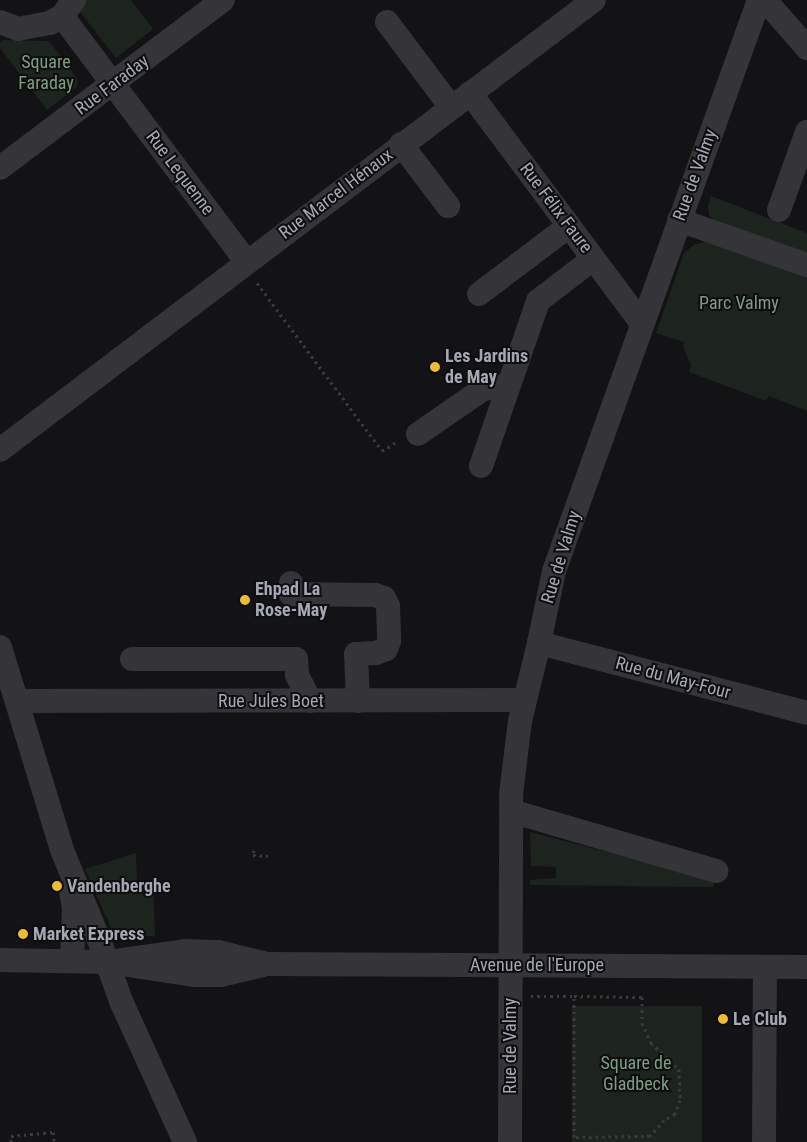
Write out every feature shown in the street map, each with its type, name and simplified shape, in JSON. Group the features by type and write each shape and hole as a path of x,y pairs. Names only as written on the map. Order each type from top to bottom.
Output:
{"street":[{"name":"Rue Faraday","path":"0,167 223,0"},
{"name":"Rue Marcel Hénaux","path":"0,450 401,144 594,0"},
{"name":"Rue de Valmy","path":"510,1142 511,811 514,757 525,700 554,570 758,0"},
{"path":"765,0 807,48"},
{"name":"Rue Lequenne","path":"68,8 113,84 245,263"},
{"path":"0,22 12,28 28,28 50,23 68,8"},
{"path":"387,22 451,107"},
{"name":"Rue Félix Faure","path":"470,93 642,324"},
{"path":"779,210 807,132"},
{"path":"401,144 448,206"},
{"path":"679,220 807,265"},
{"path":"479,294 568,226"},
{"path":"481,466 538,301 593,258"},
{"path":"418,434 475,394 491,387 508,386"},
{"path":"291,583 290,594 375,595 384,598 388,606 389,641 386,649 376,653 356,654 358,700"},
{"name":"Rue du May-Four","path":"539,643 807,713"},
{"path":"0,647 62,850 74,908 72,961"},
{"path":"132,660 296,659 297,675 310,701"},
{"name":"Rue Jules Boet","path":"17,702 525,700"},
{"path":"511,811 716,870"},
{"path":"62,850 108,962 121,1001 185,1142"},
{"name":"Avenue de l'Europe","path":"0,960 108,962 180,974 205,975 221,975 268,964 807,967"},
{"path":"764,1142 765,967"}],"path":[{"path":"245,263 382,451 398,440 418,434"},
{"path":"254,850 254,855 268,856"},
{"path":"510,995 642,997 642,1023 651,1043 679,1069 680,1100 675,1114 664,1120 650,1136 574,1137 574,996"},
{"path":"11,1142 11,1136 53,1132 54,1142"}],"green space":[{"name":"Square Faraday","path":"86,0 131,0 153,29 116,58 80,12"},
{"name":"Square Faraday","path":"3,40 49,41 77,78 77,87 47,110 0,48 0,43"},
{"name":"Parc Valmy","path":"711,196 807,233 807,411 769,396 766,401 689,372 691,365 683,346 684,342 656,333 684,253 695,244 711,241 717,225 709,215 708,207"},
{"path":"530,832 715,880 713,887 530,885 530,880 556,878 556,867 531,866"},
{"path":"136,853 137,881 153,881 155,936 123,936 112,930 85,869"},
{"name":"Square de Gladbeck","path":"572,1006 702,1006 702,1142 572,1142"}],"place":[{"name":"Les Jardins de May","path":"435,367"},
{"name":"Ehpad La Rose-May","path":"245,600"},
{"name":"Vandenberghe","path":"57,886"},
{"name":"Market Express","path":"23,934"},
{"name":"Le Club","path":"723,1019"}]}
